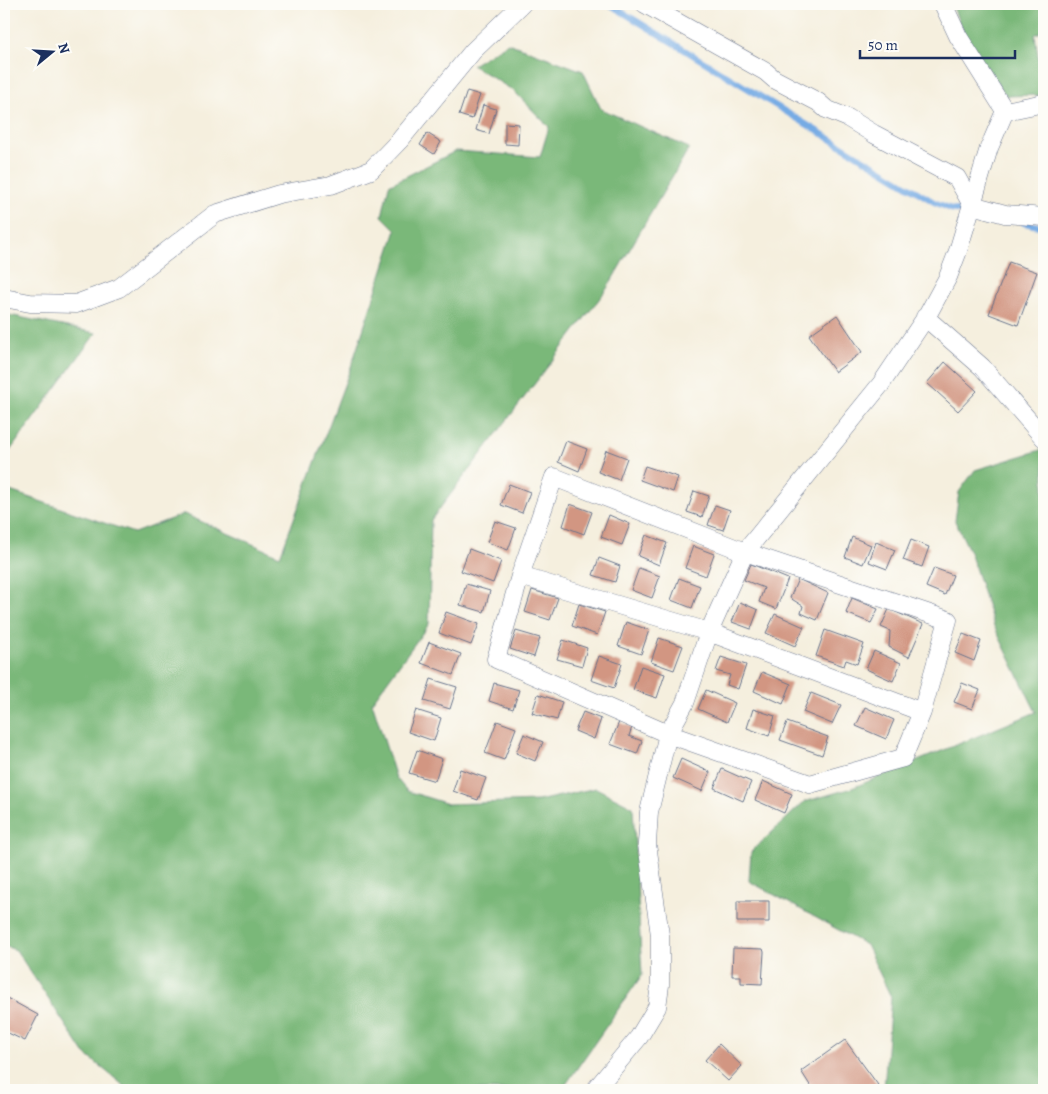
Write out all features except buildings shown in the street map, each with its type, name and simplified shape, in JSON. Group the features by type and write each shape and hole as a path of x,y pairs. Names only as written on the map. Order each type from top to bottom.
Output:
{"street":[{"path":"4,298 30,303 76,304 119,288 215,214 279,194 331,185 371,170 400,140 473,51 522,4"},
{"path":"646,4 766,72 774,79 818,102 826,109 848,118 957,178 972,205 1005,214 1044,217"},
{"path":"944,4 958,36 1005,111"},
{"path":"1005,111 1044,103"},
{"path":"596,1090 639,1037 657,1007 660,985 660,935 647,844 649,812 668,734 685,703 708,632 745,552 882,384 948,277 958,251 989,148 1005,111"},
{"path":"925,317 982,367 1044,438"},
{"path":"554,477 745,552 948,620 922,712 903,758 810,784 668,734 496,659 520,576 554,477"},
{"path":"520,576 708,632 922,712"}],"green space":[{"path":"952,4 1044,4 1044,30 1035,35 1044,95 1006,96 963,33"},
{"path":"508,43 583,71 601,109 689,148 606,290 431,520 429,624 372,702 396,778 407,791 448,804 538,801 596,788 633,807 642,975 562,1090 129,1090 84,1053 16,950 4,946 4,489 134,533 184,514 280,556 352,364 396,230 382,216 389,185 456,151 540,157 549,127 514,91 472,65"},
{"path":"9,315 96,333 4,459 4,316"},
{"path":"1044,449 1044,1090 884,1090 891,997 866,945 749,881 751,852 804,802 852,788 1036,712 994,626 970,552 955,521 959,492 975,470"}],"waterway":[{"path":"609,4 934,202 968,213"},
{"path":"1024,223 1044,227"}]}
